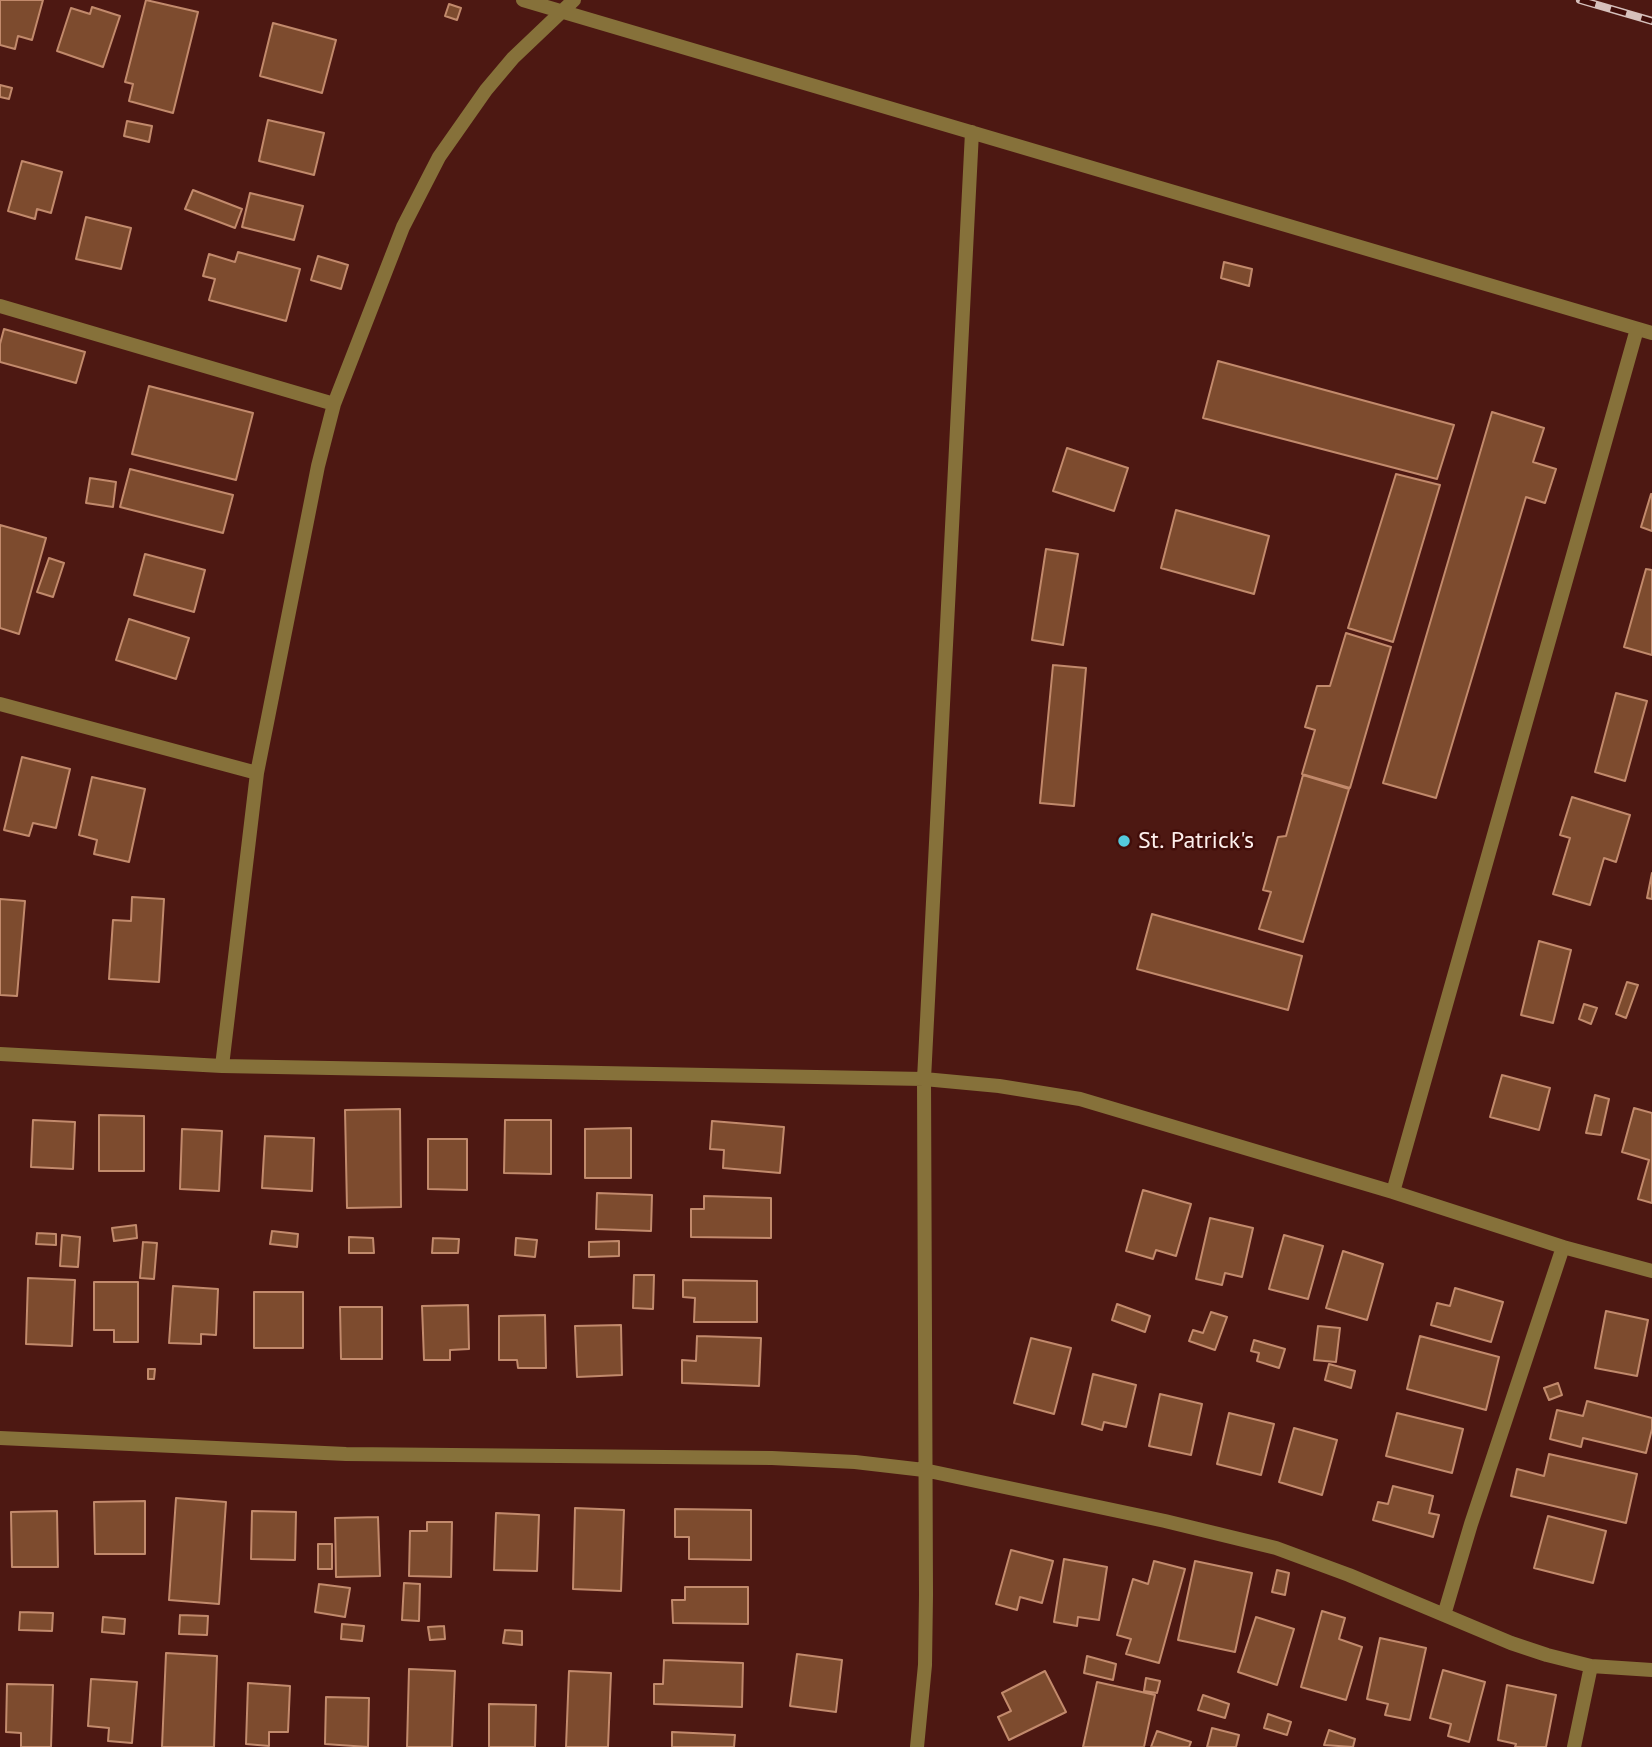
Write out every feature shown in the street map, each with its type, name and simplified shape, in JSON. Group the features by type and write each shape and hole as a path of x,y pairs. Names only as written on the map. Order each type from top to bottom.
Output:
{"street":[{"path":"523,0 1645,331 1393,1192"},
{"path":"222,1066 257,773 318,466 334,404 403,227 439,157 486,90 513,58 574,0"},
{"path":"917,1747 925,1654 924,1079 972,132"},
{"path":"0,306 334,404"},
{"path":"0,704 257,773"},
{"path":"0,1054 222,1066 924,1079 999,1086 1080,1099 1393,1192 1563,1247 1652,1270"},
{"path":"1444,1615 1471,1524 1563,1247"},
{"path":"0,1438 346,1454 772,1458 855,1462 924,1470 1165,1521 1276,1548 1547,1655 1591,1666 1652,1670"},
{"path":"1574,1747 1591,1666"}],"building":[{"path":"0,0 43,0 32,40 18,36 15,49 0,45"},
{"path":"146,0 198,12 173,113 129,101 133,84 125,82"},
{"path":"449,4 461,8 457,20 445,16"},
{"path":"92,7 120,16 103,67 57,51 71,8 90,14"},
{"path":"273,23 336,40 322,93 260,76"},
{"path":"0,85 12,88 9,99 0,97"},
{"path":"268,120 324,133 314,175 259,161"},
{"path":"127,121 152,126 149,142 124,136"},
{"path":"22,161 62,172 51,213 37,209 35,219 8,211"},
{"path":"193,190 242,209 235,228 185,209"},
{"path":"250,193 303,206 294,240 242,227"},
{"path":"86,217 131,228 121,269 76,259"},
{"path":"238,252 300,269 286,321 209,300 215,279 203,276 209,254 235,262"},
{"path":"318,256 348,265 341,289 311,280"},
{"path":"1224,262 1252,269 1249,286 1221,278"},
{"path":"4,329 85,352 76,383 0,362 0,344"},
{"path":"1218,361 1454,425 1437,479 1203,418"},
{"path":"149,386 253,413 236,480 132,454"},
{"path":"1492,412 1544,428 1533,462 1556,469 1545,503 1526,497 1436,798 1383,783"},
{"path":"1067,448 1128,468 1114,511 1053,491"},
{"path":"130,469 233,495 223,533 120,507"},
{"path":"1396,474 1440,485 1393,642 1348,628"},
{"path":"90,478 116,482 113,507 86,503"},
{"path":"1652,494 1652,531 1641,527"},
{"path":"1176,510 1269,536 1254,594 1161,568"},
{"path":"0,525 46,538 19,634 0,628"},
{"path":"1046,549 1078,554 1063,645 1032,640"},
{"path":"145,554 205,570 194,612 134,595"},
{"path":"49,558 64,563 53,597 37,592"},
{"path":"1646,569 1652,570 1652,655 1624,647"},
{"path":"129,619 189,638 176,679 116,660"},
{"path":"1346,633 1391,647 1350,788 1302,774 1315,730 1305,727 1317,686 1330,686"},
{"path":"1053,665 1086,668 1074,806 1040,803"},
{"path":"1616,693 1647,701 1625,781 1595,772"},
{"path":"22,757 70,769 56,828 33,823 29,836 4,830"},
{"path":"1303,775 1349,789 1303,942 1259,929 1271,892 1263,890 1278,837 1286,836"},
{"path":"92,777 145,789 129,862 94,854 97,840 79,835"},
{"path":"1572,797 1630,815 1616,862 1604,858 1590,905 1553,894 1570,838 1560,835"},
{"path":"1652,873 1652,899 1647,898"},
{"path":"132,897 164,899 159,982 109,979 113,920 131,921"},
{"path":"0,899 25,901 17,996 0,995"},
{"path":"1152,914 1302,956 1288,1010 1137,969"},
{"path":"1539,941 1571,950 1553,1023 1521,1015"},
{"path":"1627,982 1638,985 1626,1018 1616,1014"},
{"path":"1584,1004 1597,1008 1591,1024 1579,1019"},
{"path":"1502,1075 1550,1088 1539,1130 1490,1117"},
{"path":"1595,1095 1609,1099 1601,1135 1586,1133"},
{"path":"1634,1108 1652,1113 1652,1203 1638,1199 1649,1160 1622,1152"},
{"path":"400,1109 401,1207 347,1208 345,1110"},
{"path":"99,1115 144,1116 144,1171 99,1171"},
{"path":"33,1120 75,1122 73,1169 31,1167"},
{"path":"505,1120 551,1120 551,1174 504,1173"},
{"path":"712,1121 784,1127 780,1173 723,1168 724,1150 710,1149"},
{"path":"631,1128 631,1178 585,1178 585,1129"},
{"path":"182,1129 222,1131 219,1191 180,1189"},
{"path":"265,1136 314,1138 312,1191 262,1188"},
{"path":"428,1139 467,1139 467,1190 428,1189"},
{"path":"1143,1190 1191,1204 1176,1256 1156,1250 1153,1259 1126,1251"},
{"path":"597,1193 652,1195 651,1231 596,1229"},
{"path":"704,1196 771,1198 771,1238 691,1237 691,1209 704,1209"},
{"path":"1210,1218 1253,1228 1242,1277 1225,1273 1222,1285 1196,1279"},
{"path":"136,1225 137,1238 114,1241 112,1228"},
{"path":"272,1231 298,1234 297,1247 270,1244"},
{"path":"37,1233 56,1234 56,1245 36,1244"},
{"path":"62,1235 80,1237 78,1267 60,1266"},
{"path":"1284,1235 1323,1246 1308,1299 1269,1289"},
{"path":"349,1237 373,1238 374,1253 349,1253"},
{"path":"433,1238 459,1239 458,1253 432,1253"},
{"path":"516,1238 537,1240 535,1257 515,1255"},
{"path":"619,1241 619,1256 589,1257 589,1242"},
{"path":"143,1242 157,1243 154,1279 140,1278"},
{"path":"1343,1251 1383,1264 1367,1320 1326,1308"},
{"path":"634,1275 654,1275 653,1309 633,1308"},
{"path":"28,1278 75,1280 72,1346 26,1344"},
{"path":"683,1280 757,1281 757,1322 694,1322 695,1298 683,1297"},
{"path":"94,1282 138,1282 138,1342 114,1342 114,1330 94,1330"},
{"path":"173,1286 218,1289 216,1335 201,1334 201,1344 169,1343"},
{"path":"1455,1288 1503,1302 1491,1342 1431,1325 1437,1303 1450,1306"},
{"path":"254,1292 303,1292 303,1348 254,1348"},
{"path":"1117,1304 1150,1316 1145,1332 1112,1320"},
{"path":"468,1305 469,1349 450,1350 450,1360 424,1360 422,1306"},
{"path":"340,1307 382,1307 382,1359 341,1359"},
{"path":"1606,1311 1648,1320 1637,1376 1595,1368"},
{"path":"1211,1312 1227,1317 1215,1350 1189,1341 1193,1330 1203,1333"},
{"path":"545,1315 546,1368 518,1368 517,1360 499,1360 499,1316"},
{"path":"621,1325 622,1375 577,1377 575,1326"},
{"path":"1318,1326 1340,1328 1336,1362 1314,1360"},
{"path":"697,1336 761,1338 759,1386 682,1383 682,1360 696,1361"},
{"path":"1420,1336 1499,1357 1486,1410 1407,1389"},
{"path":"1031,1338 1071,1348 1054,1414 1014,1403"},
{"path":"1254,1340 1285,1349 1279,1368 1257,1361 1259,1353 1251,1351"},
{"path":"1329,1364 1355,1371 1351,1388 1325,1380"},
{"path":"148,1369 155,1369 154,1379 148,1379"},
{"path":"1093,1374 1136,1385 1126,1427 1104,1422 1102,1430 1082,1424"},
{"path":"1558,1383 1562,1395 1549,1400 1544,1388"},
{"path":"1160,1394 1202,1404 1191,1455 1149,1446"},
{"path":"1587,1401 1652,1418 1646,1453 1583,1438 1581,1447 1550,1439 1557,1410 1583,1416"},
{"path":"1229,1413 1274,1424 1261,1475 1217,1464"},
{"path":"1397,1413 1463,1429 1452,1473 1386,1456"},
{"path":"1294,1428 1337,1440 1322,1495 1279,1482"},
{"path":"1549,1454 1637,1474 1626,1523 1511,1496 1517,1469 1544,1476"},
{"path":"1393,1486 1433,1496 1429,1513 1439,1515 1433,1537 1373,1520 1378,1502 1388,1504"},
{"path":"176,1498 226,1502 219,1604 169,1600"},
{"path":"145,1501 145,1554 95,1554 94,1502"},
{"path":"575,1508 624,1510 621,1591 573,1589"},
{"path":"675,1509 751,1510 751,1560 689,1559 689,1537 675,1537"},
{"path":"57,1511 58,1567 12,1567 11,1512"},
{"path":"252,1511 296,1512 295,1560 251,1559"},
{"path":"496,1513 539,1515 537,1571 494,1570"},
{"path":"1548,1516 1606,1531 1593,1583 1534,1568"},
{"path":"378,1517 380,1576 336,1577 335,1518"},
{"path":"427,1522 452,1522 451,1577 409,1576 410,1531 427,1531"},
{"path":"318,1544 332,1544 332,1569 318,1569"},
{"path":"1011,1550 1053,1561 1042,1603 1020,1597 1017,1610 996,1604"},
{"path":"1064,1559 1107,1567 1099,1620 1078,1617 1077,1626 1054,1622"},
{"path":"1154,1561 1185,1569 1159,1663 1126,1654 1131,1639 1117,1635 1133,1579 1148,1584"},
{"path":"1195,1561 1252,1573 1235,1652 1178,1640"},
{"path":"1277,1570 1289,1573 1285,1595 1272,1592"},
{"path":"404,1583 420,1584 419,1621 402,1620"},
{"path":"319,1584 350,1588 345,1617 315,1612"},
{"path":"685,1587 748,1587 748,1624 673,1623 672,1600 685,1600"},
{"path":"1322,1611 1345,1618 1339,1639 1362,1647 1346,1700 1301,1687"},
{"path":"20,1612 53,1613 52,1631 19,1630"},
{"path":"180,1615 208,1616 207,1635 179,1634"},
{"path":"103,1617 125,1619 124,1634 102,1632"},
{"path":"1256,1617 1294,1629 1277,1685 1238,1672"},
{"path":"342,1624 364,1626 362,1641 341,1639"},
{"path":"444,1626 445,1639 430,1640 428,1627"},
{"path":"505,1630 522,1631 522,1645 503,1643"},
{"path":"1380,1638 1426,1648 1410,1720 1385,1715 1388,1704 1367,1699"},
{"path":"166,1653 217,1656 214,1747 162,1747"},
{"path":"797,1654 842,1660 836,1712 790,1706"},
{"path":"1087,1656 1116,1664 1113,1680 1084,1673"},
{"path":"664,1660 743,1663 742,1707 654,1704 654,1684 663,1684"},
{"path":"409,1669 455,1671 452,1747 407,1747"},
{"path":"1443,1670 1485,1682 1469,1742 1448,1736 1451,1724 1430,1718"},
{"path":"569,1671 611,1673 608,1747 566,1747"},
{"path":"1045,1671 1066,1712 1009,1740 998,1717 1011,1711 1002,1693"},
{"path":"1146,1678 1160,1681 1157,1693 1144,1691"},
{"path":"91,1679 137,1682 132,1743 108,1741 109,1728 88,1726"},
{"path":"1097,1682 1155,1695 1144,1747 1083,1747"},
{"path":"248,1683 290,1686 288,1732 269,1732 269,1746 246,1744"},
{"path":"7,1684 53,1685 51,1747 21,1747 21,1733 6,1732"},
{"path":"1507,1685 1556,1695 1546,1747 1515,1747 1516,1744 1498,1740"},
{"path":"1203,1695 1229,1704 1225,1718 1198,1710"},
{"path":"326,1697 369,1698 368,1747 325,1744"},
{"path":"489,1704 536,1705 535,1747 489,1747"},
{"path":"1268,1714 1291,1722 1287,1735 1264,1728"},
{"path":"1212,1728 1239,1735 1236,1747 1207,1747"},
{"path":"1329,1730 1355,1739 1353,1747 1324,1745"},
{"path":"1157,1731 1191,1742 1189,1747 1151,1747"},
{"path":"672,1732 735,1735 734,1747 672,1747"}],"railway":[{"path":"1580,0 1652,21"}],"place":[{"name":"St. Patrick's","path":"1124,841"}]}
